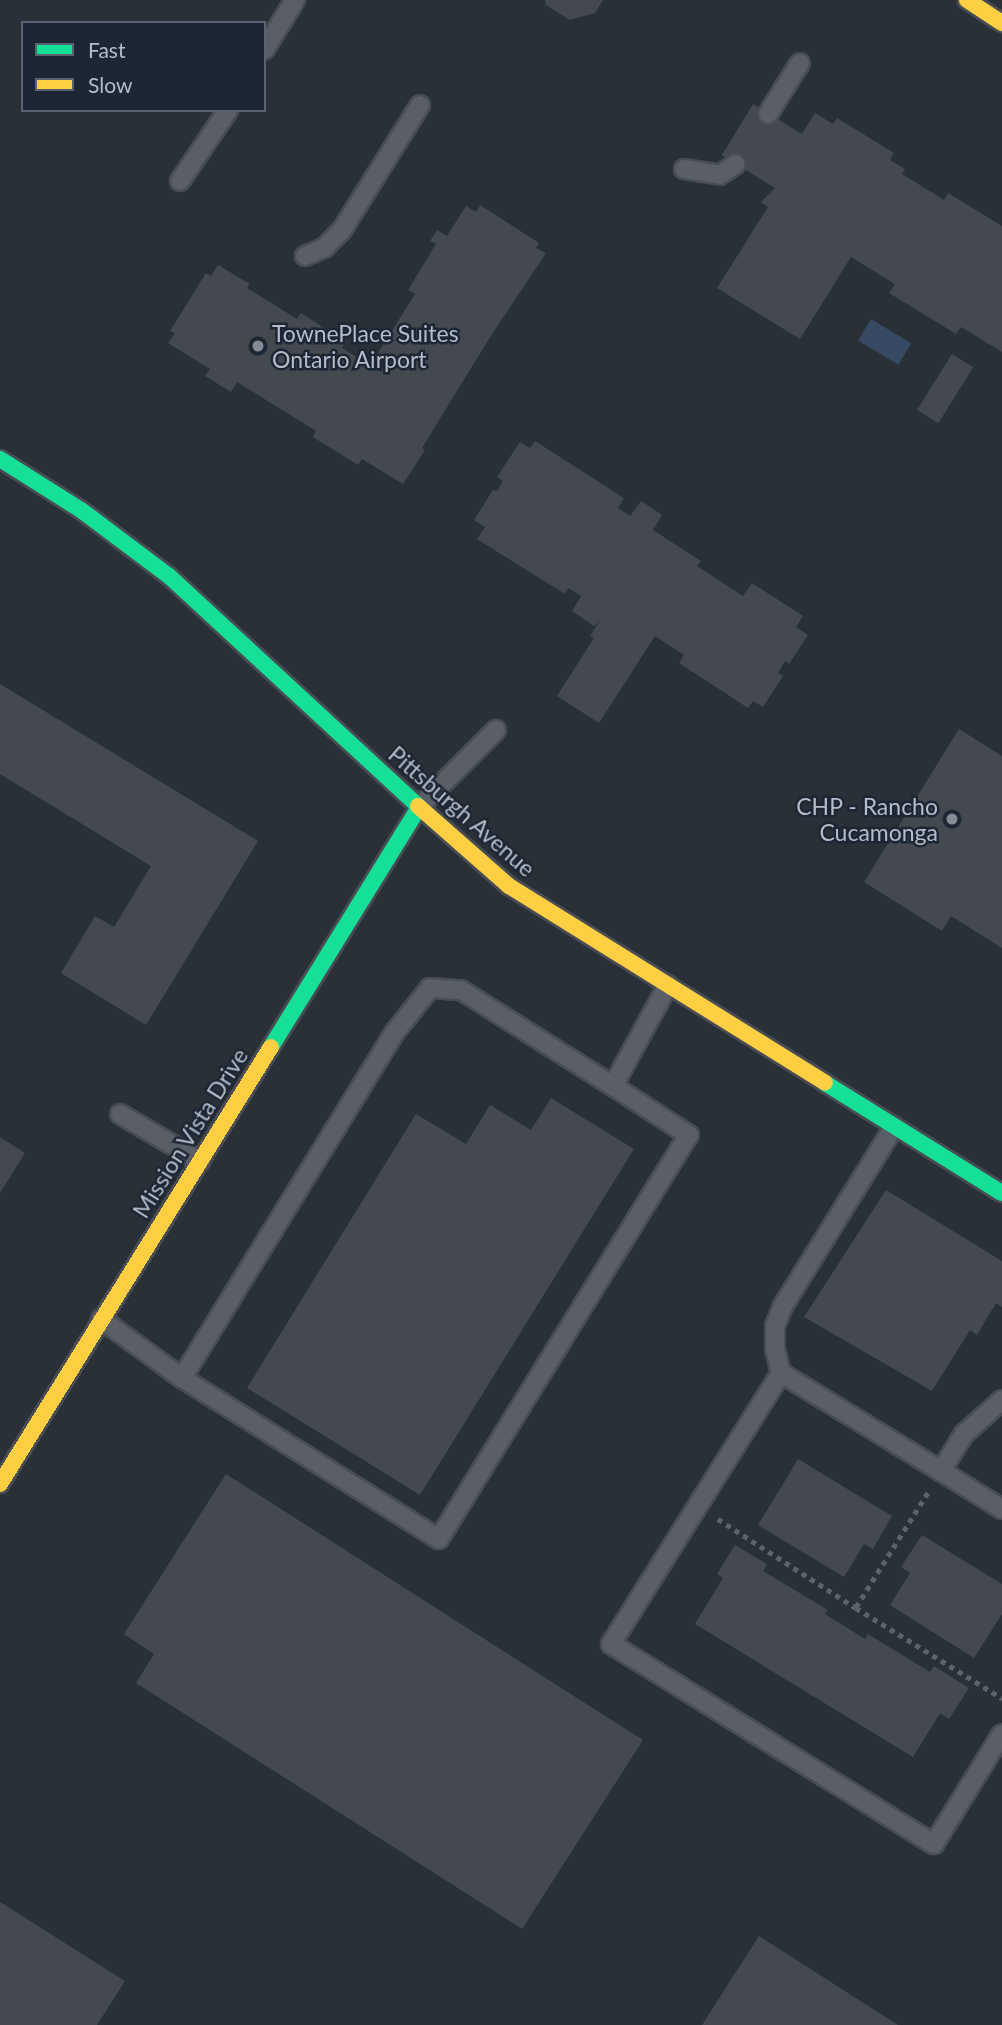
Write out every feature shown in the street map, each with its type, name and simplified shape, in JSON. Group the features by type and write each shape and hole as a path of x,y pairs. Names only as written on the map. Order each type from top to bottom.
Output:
{"street":[{"path":"967,0 1002,23"},
{"name":"Pittsburgh Avenue","path":"0,460 81,510 169,576 419,807 509,886 1002,1193"},
{"name":"Mission Vista Drive","path":"0,1484 419,807"}],"lane":[{"path":"266,47 295,0"},
{"path":"768,114 800,63"},
{"path":"304,256 324,248 342,230 420,105"},
{"path":"180,181 227,112"},
{"path":"684,169 720,175 736,164"},
{"path":"419,807 496,730"},
{"path":"612,1086 668,985"},
{"path":"101,1319 182,1378 439,1539 689,1135 461,990 430,988 394,1032 182,1378"},
{"path":"120,1114 200,1161"},
{"path":"894,1126 783,1306 775,1326 775,1349 781,1373 1002,1509"},
{"path":"781,1373 611,1644 934,1844 1002,1734"},
{"path":"941,1471 964,1434 1002,1400"}],"path":[{"path":"856,1608 941,1471"},
{"path":"698,1506 1002,1699"}],"water":[{"path":"871,319 911,343 898,365 858,340"}],"building":[{"path":"545,0 603,0 595,13 570,20 546,5"},
{"path":"753,104 802,134 815,113 833,124 837,118 894,153 890,160 905,169 902,174 944,200 948,193 1002,226 1002,352 961,327 956,334 889,293 895,284 851,257 800,339 717,288 768,207 761,202 775,188 722,155"},
{"name":"TownePlace Suites Ontario Airport","path":"480,205 539,243 536,248 546,253 492,334 403,484 362,459 358,465 313,437 316,431 237,382 231,392 205,376 210,369 168,343 175,333 170,331 206,273 211,276 218,265 250,284 247,288 297,319 301,313 346,342 342,348 381,372 387,362 376,356 415,294 408,290 436,244 430,241 437,230 447,236 466,206 476,212"},
{"path":"952,354 973,367 938,423 917,410"},
{"path":"535,441 624,498 618,508 630,516 641,501 662,515 653,530 701,561 697,566 743,596 752,583 803,616 796,627 808,635 789,664 785,661 778,673 783,676 763,707 753,701 748,708 679,663 684,655 655,636 599,723 557,696 594,638 590,636 600,620 594,626 572,611 581,596 568,588 565,594 477,539 485,527 474,520 493,490 497,491 503,481 497,477 520,442 530,448"},
{"path":"0,684 258,841 146,1025 61,973 95,916 114,927 151,866 0,774"},
{"name":"CHP - Rancho Cucamonga","path":"959,729 1002,756 1002,948 951,916 942,931 864,882"},
{"path":"551,1098 634,1149 420,1495 247,1388 416,1114 466,1144 490,1105 531,1130"},
{"path":"0,1137 25,1153 0,1193"},
{"path":"886,1190 1002,1261 1002,1307 996,1303 977,1335 970,1330 932,1391 804,1317"},
{"path":"798,1459 892,1516 873,1549 864,1544 844,1577 758,1525"},
{"path":"226,1474 643,1740 522,1929 136,1683 154,1654 124,1634"},
{"path":"922,1535 1002,1584 1002,1614 974,1658 890,1605 910,1573 901,1567"},
{"path":"735,1545 767,1564 763,1571 828,1610 825,1614 865,1639 868,1634 930,1672 934,1666 969,1688 949,1719 940,1713 913,1757 695,1624 723,1578 717,1574"},
{"path":"0,1902 125,1981 97,2025 0,2025"},
{"path":"759,1936 898,2025 702,2025"}],"traffic: fast":[{"path":"0,459 81,510 169,576 418,806"},
{"path":"271,1047 419,807"},
{"path":"825,1083 1002,1193"}],"traffic: slow":[{"path":"967,0 1002,23"},
{"path":"418,806 509,886 825,1083"},
{"path":"0,1484 271,1047"}],"place":[{"name":"TownePlace Suites Ontario Airport","path":"258,346"},
{"name":"CHP - Rancho Cucamonga","path":"952,819"}]}
